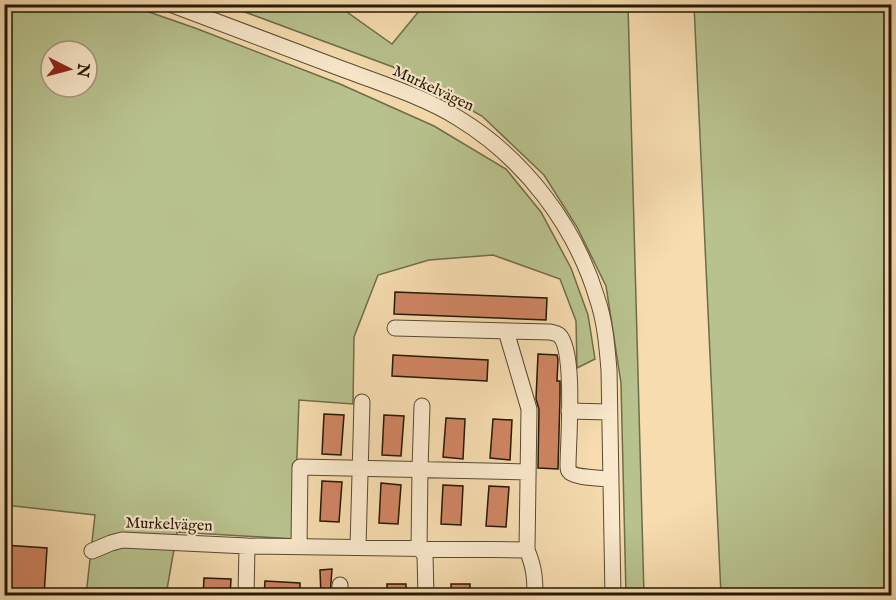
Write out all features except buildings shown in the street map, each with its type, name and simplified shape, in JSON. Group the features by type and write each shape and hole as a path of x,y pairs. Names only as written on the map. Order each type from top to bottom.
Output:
{"street":[{"name":"Murkelvägen","path":"170,4 419,99 457,117 512,160 540,191 572,238 591,279 607,344 613,596"},
{"path":"395,328 558,334 563,341 570,380 569,471 572,474 587,477 610,479"},
{"path":"506,331 529,409 527,550 534,566 535,596"},
{"path":"358,547 362,402"},
{"path":"422,406 419,548 425,555 426,596"},
{"path":"569,411 609,412"},
{"path":"299,546 300,466 528,472"},
{"name":"Murkelvägen","path":"92,550 122,540 247,546 527,550"},
{"path":"246,596 247,546"}],"green space":[{"path":"5,5 129,5 195,28 340,84 434,126 506,169 541,212 571,268 588,315 595,359 577,368 576,321 560,279 493,255 429,260 378,275 354,337 353,404 299,400 294,539 177,532 166,595 86,595 95,515 5,505"},
{"path":"226,5 337,5 392,44 424,5 628,5 644,595 626,595 621,383 606,286 577,227 544,175 482,116 393,67"},
{"path":"694,5 891,5 891,595 721,595"}]}
